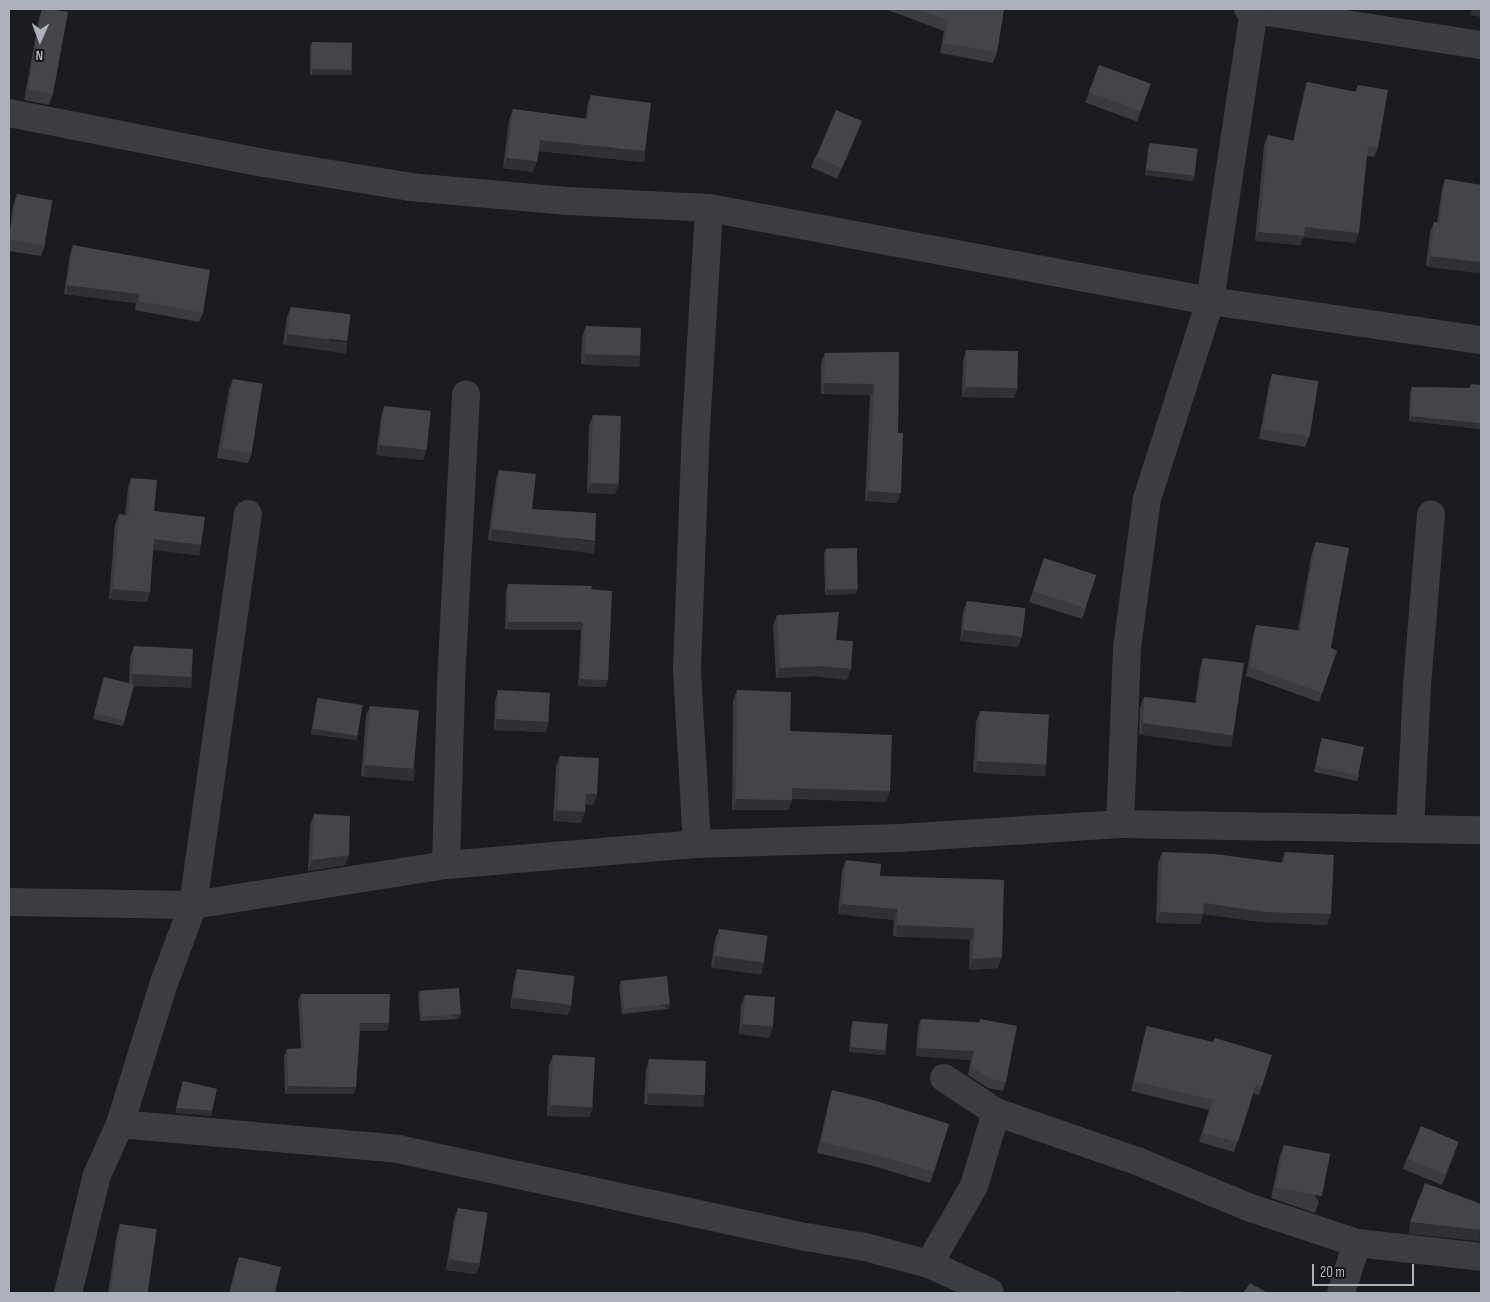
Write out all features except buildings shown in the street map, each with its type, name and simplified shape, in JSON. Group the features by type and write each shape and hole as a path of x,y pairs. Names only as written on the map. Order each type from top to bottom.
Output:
{"street":[{"path":"1120,824 1127,648 1147,499 1210,301 1251,9 1481,45"},
{"path":"9,113 258,162 410,188 568,201 709,208 1210,301 1481,340"},
{"path":"697,844 687,670 696,428 709,208"},
{"path":"446,865 451,682 466,394"},
{"path":"68,1293 97,1176 120,1124 164,983 193,905 248,514"},
{"path":"1410,829 1417,685 1431,515"},
{"path":"9,902 193,905 446,865 697,844 899,838 1120,824 1481,830"},
{"path":"944,1078 996,1112 1137,1161 1248,1207 1357,1243 1481,1257"},
{"path":"929,1264 974,1186 996,1112"},
{"path":"120,1124 398,1149 787,1233 865,1247 929,1264 990,1292"},
{"path":"1341,1293 1357,1243"}]}
